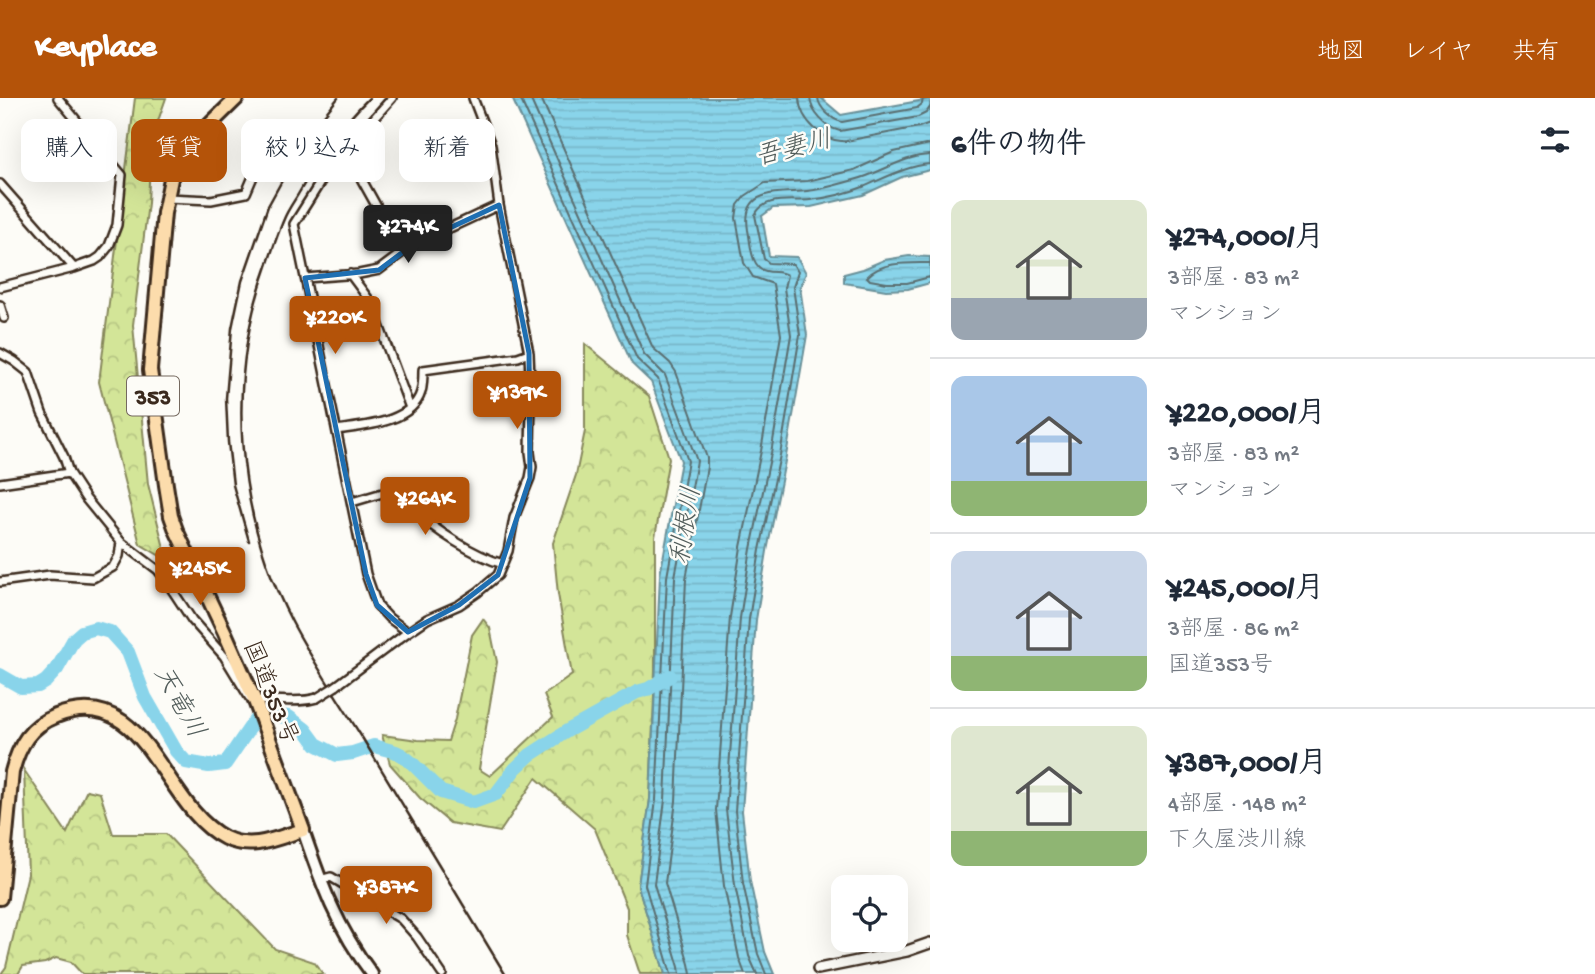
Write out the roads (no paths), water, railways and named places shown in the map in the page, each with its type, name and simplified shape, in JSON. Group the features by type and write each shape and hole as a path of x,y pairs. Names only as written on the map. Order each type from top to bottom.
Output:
{"highway":[{"name":"国道353号","path":"237,98 191,143 172,174 166,198 150,370 171,516 256,706 303,830"},
{"path":"0,898 12,772 24,740 41,723 59,715 85,709 116,716 122,720 140,738 201,820 224,837 242,843 262,843 303,830"}],"main road":[{"path":"303,830 320,880 343,931 372,974"}],"street":[{"path":"0,287 94,261 109,246 117,225 122,175 58,98"},
{"path":"373,119 392,98"},
{"path":"0,353 28,372 42,413 69,473 86,499 121,542 158,570 192,620 224,656 256,706 285,700 308,701 317,698 427,619 459,605 498,575 508,551 514,518 530,478 529,353 499,205 491,145 473,98"},
{"path":"166,198 211,200 246,194 251,182"},
{"path":"320,182 294,224 366,574 377,605 408,632"},
{"path":"363,182 402,252"},
{"path":"0,184 74,268"},
{"path":"305,278 379,270 411,246 499,205"},
{"path":"350,274 370,301 410,408"},
{"path":"0,305 4,318"},
{"path":"337,430 381,424 410,408 421,394 424,370 518,357 529,353"},
{"path":"0,483 69,473"},
{"path":"352,502 396,489 415,511 438,530 487,559 503,564"},
{"path":"0,582 50,575 93,578 113,567 119,556 121,542"},
{"path":"320,880 331,877 401,919 442,974"},
{"path":"818,969 907,951 930,943"}],"water":[{"path":"512,98 821,98 841,115 930,99 930,170 902,177 863,195 811,207 773,208 762,216 769,256 797,257 806,273 800,287 807,335 756,620 742,811 750,881 765,952 774,974 665,974 638,886 650,799 660,575 681,461 651,382 632,364"},
{"path":"909,256 930,257 930,283 908,289 886,290 844,283 844,274 884,260"}],"waterway":[{"name":"天竜川","path":"0,675 21,687 38,686 57,669 74,639 82,632 96,628 110,632 128,652 145,697 176,751 186,762 209,766 225,764 255,720 266,715 289,717 305,729 316,744 337,755 374,746 396,752 412,763 441,792 474,802 496,794 515,769 530,755 567,731 670,676"}],"railway":[{"path":"249,541 233,485 228,442 226,398 232,328 242,281 268,206 295,157 338,98"},
{"path":"369,98 331,142 287,212 254,307 242,399 248,491 258,536 273,580 292,622 505,974"}],"water label":[{"name":"吾妻川","path":"793,146"},
{"name":"利根川","path":"684,525"}]}
